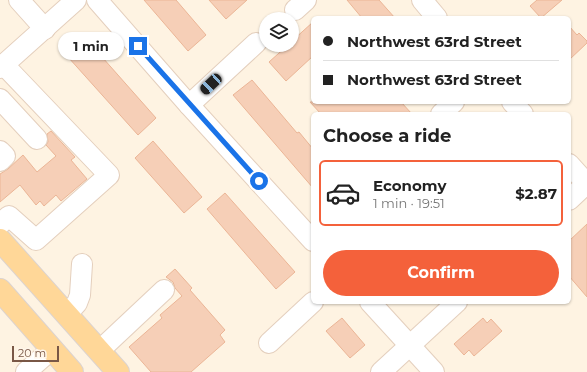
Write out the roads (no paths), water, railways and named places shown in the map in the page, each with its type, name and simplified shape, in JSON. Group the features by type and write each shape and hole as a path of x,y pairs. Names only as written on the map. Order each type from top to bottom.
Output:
{"main road":[{"path":"0,240 118,372"},
{"path":"0,290 72,372"}],"street":[{"path":"19,0 45,29"},
{"path":"0,224 9,216 36,240 109,175 2,66 76,0"},
{"path":"97,0 189,105 311,236"},
{"path":"189,105 256,43"},
{"path":"0,99 37,139"},
{"path":"443,112 452,104"},
{"path":"514,104 521,112"},
{"path":"0,151 5,156 0,161"},
{"path":"571,166 587,184 571,198"},
{"path":"66,314 77,303 80,295 82,264"},
{"path":"99,352 164,290"},
{"path":"269,343 311,304"},
{"path":"372,304 434,372"},
{"path":"381,372 455,304"},
{"path":"26,372 52,349"}]}
